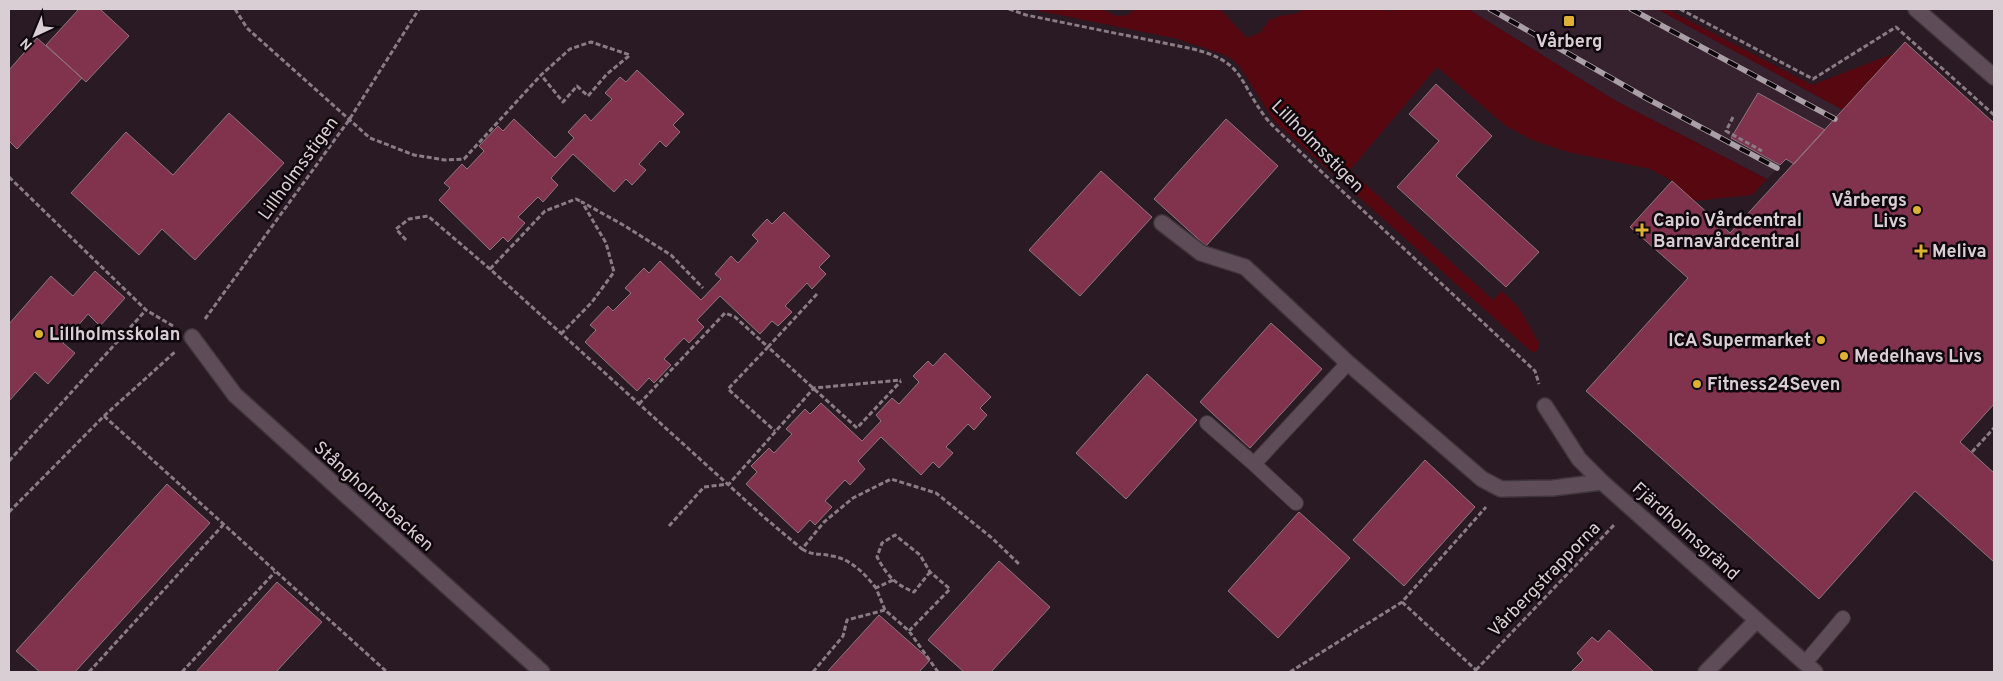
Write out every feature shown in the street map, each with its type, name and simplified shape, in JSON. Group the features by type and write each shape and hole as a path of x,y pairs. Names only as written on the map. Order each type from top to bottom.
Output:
{"street":[{"path":"1916,9 1994,77"},
{"path":"1162,222 1201,253 1245,267 1348,363 1482,479 1501,489 1553,488 1602,482"},
{"name":"Stångholmsbacken","path":"192,337 235,395 542,672"},
{"name":"Fjärdholmsgränd","path":"1544,406 1579,459 1602,482 1810,668"},
{"path":"1706,672 1757,620"}],"lane":[{"path":"1254,464 1348,363"},
{"path":"1207,423 1296,503"},
{"path":"1810,668 1843,618"}],"path":[{"path":"235,9 247,28 370,138 414,155 445,160 464,159 541,76 570,49 591,42 630,55 607,74 588,96 577,86 564,102 541,76"},
{"name":"Lillholmsstigen","path":"9,512 104,416 192,337 350,120 419,9"},
{"name":"Lillholmsstigen","path":"1009,9 1026,15 1192,49 1226,62 1238,73 1266,118 1535,371 1544,406"},
{"path":"1680,9 1813,79 1896,27 1994,115"},
{"path":"1733,117 1726,131 1762,151"},
{"path":"9,177 146,310 192,337"},
{"path":"490,269 545,211 576,199 625,226 671,256 703,288"},
{"path":"561,334 592,302 614,272 606,243 582,202"},
{"path":"406,240 396,228 409,219 428,216 490,269 765,518 802,549 810,554 834,556 862,570 876,588 885,610 910,631 938,672"},
{"path":"775,431 728,389 816,294"},
{"path":"9,461 146,310"},
{"path":"639,404 725,313 735,317 814,388 858,428 901,380 814,388 729,484 704,487 669,526"},
{"path":"104,416 387,672"},
{"path":"1972,452 1994,428"},
{"path":"802,549 824,522 853,498 891,479 936,493 992,538 1020,565"},
{"path":"1290,672 1402,602 1501,489"},
{"name":"Vårbergstrapporna","path":"1475,671 1631,507"},
{"path":"89,672 222,524"},
{"path":"910,631 950,589 930,572 920,555 895,535 882,543 877,556 888,575 902,587 914,592 930,572"},
{"path":"182,672 275,572"},
{"path":"876,588 893,580"},
{"path":"1402,602 1475,671"},
{"path":"813,672 843,636 847,620 885,610"}],"shaded area":[{"path":"1030,9 1101,9 1117,16 1128,15 1135,9 1220,9 1247,38 1261,32 1269,20 1298,13 1304,9 1378,9 1391,11 1398,9 1468,9 1616,101 1767,179 1752,195 1694,201 1672,181 1650,169 1568,152 1532,140 1506,126 1437,67 1350,170 1493,300 1502,291 1519,308 1539,343 1538,349 1532,352 1275,122 1240,67 1232,59 1178,39"},
{"path":"1468,9 1657,9 1843,110 1825,130 1758,93 1731,138 1780,165 1767,179 1616,101"},
{"path":"1657,9 1667,9 1812,85 1895,53 1843,110"}],"building":[{"path":"79,9 100,9 129,36 86,82 46,45"},
{"path":"37,38 82,78 17,149 9,141 9,70"},
{"path":"1905,42 1994,123 1994,404 1960,442 1994,473 1994,562 1915,491 1819,599 1586,391 1688,278 1630,227 1672,181 1730,233"},
{"path":"637,70 684,114 673,125 680,132 666,147 660,141 639,164 646,170 632,185 626,179 614,192 573,154 551,178 558,185 543,202 538,197 518,217 525,223 508,242 503,237 490,250 439,200 450,188 444,183 462,164 467,169 484,151 479,146 498,126 503,131 514,119 555,158 574,138 568,132 585,114 591,121 612,99 605,93 620,77 626,82"},
{"path":"1436,84 1492,136 1456,176 1539,252 1506,287 1397,187 1439,141 1409,114"},
{"path":"1758,93 1825,130 1794,164 1786,159 1780,165 1731,138"},
{"path":"229,113 284,163 195,260 162,229 139,255 71,193 126,132 173,175"},
{"path":"1226,119 1278,166 1206,246 1154,199"},
{"path":"1101,171 1152,217 1080,296 1029,250"},
{"path":"784,212 830,256 819,267 826,274 812,289 807,283 785,306 792,312 778,326 772,321 760,334 720,296 697,320 704,327 689,343 684,338 664,359 671,365 654,383 649,378 637,391 585,342 596,330 590,325 608,306 613,311 631,293 625,288 644,268 649,273 660,261 701,300 721,279 715,274 731,256 738,263 758,241 752,235 767,219 772,224"},
{"name":"Lillholmsskolan","path":"95,271 125,298 100,326 88,314 63,343 75,353 48,384 35,372 9,401 9,324 51,276 73,296"},
{"path":"1271,323 1322,369 1250,448 1200,402"},
{"path":"945,353 991,397 980,408 987,415 974,430 968,424 946,447 953,453 939,468 933,462 921,475 881,437 858,461 865,469 850,485 845,480 825,501 832,507 815,525 810,520 798,533 746,484 757,472 751,466 769,448 774,453 792,434 786,429 805,409 810,414 821,403 862,441 881,421 876,415 892,398 899,404 919,382 913,376 928,361 933,366"},
{"path":"1147,374 1197,420 1126,499 1076,453"},
{"path":"1425,460 1475,507 1404,586 1353,540"},
{"path":"167,484 210,523 75,672 40,672 16,651"},
{"path":"1299,512 1350,558 1278,638 1228,591"},
{"path":"999,561 1050,607 991,672 964,672 928,640"},
{"path":"277,582 322,622 276,672 196,672"},
{"path":"879,615 930,660 919,672 827,672"},
{"path":"1609,630 1654,672 1571,672 1583,660 1577,653 1592,637 1598,642"}],"railway":[{"path":"1490,9 1646,98 1777,168"},
{"path":"1631,9 1835,119"}],"place":[{"name":"Vårberg","path":"1569,21"},
{"name":"Vårbergs Livs","path":"1917,210"},
{"name":"Capio Vårdcentral Barnavårdcentral","path":"1642,230"},
{"name":"Meliva","path":"1921,251"},
{"name":"Lillholmsskolan","path":"39,334"},
{"name":"ICA Supermarket","path":"1821,340"},
{"name":"Medelhavs Livs","path":"1844,356"},
{"name":"Fitness24Seven","path":"1697,384"}]}
